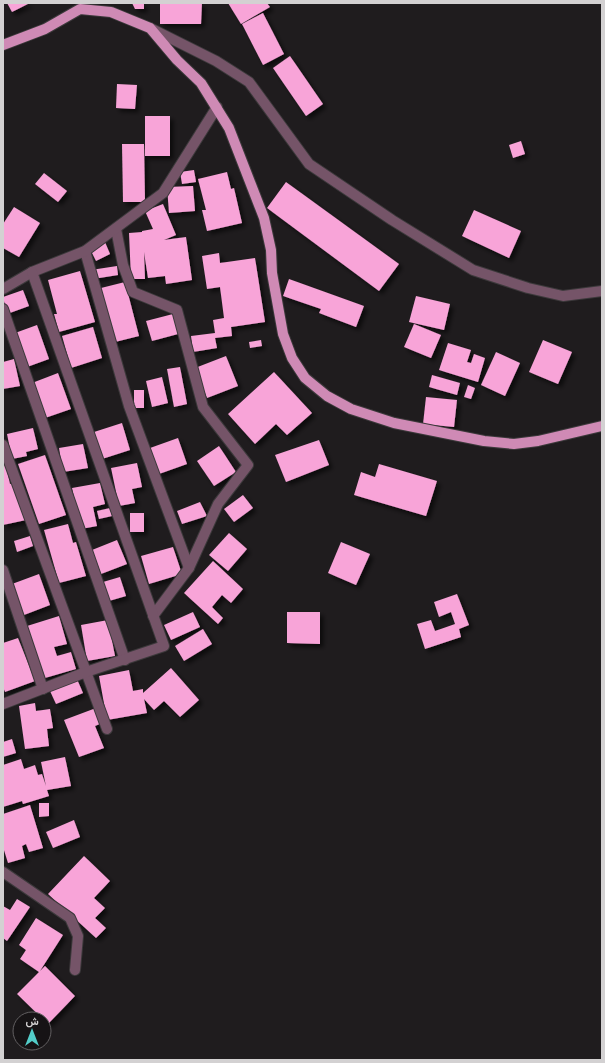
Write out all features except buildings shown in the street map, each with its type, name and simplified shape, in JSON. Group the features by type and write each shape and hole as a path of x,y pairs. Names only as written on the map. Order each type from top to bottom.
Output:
{"main road":[{"path":"3,45 45,29 78,6 111,12 150,28 177,60 201,83 229,128 264,218 271,250 272,273 283,334 292,358 305,378 327,396 351,409 394,423 484,441 514,444 538,441 602,426"}],"street":[{"path":"150,28 216,61 249,82 309,164 392,220 473,270 528,288 563,296 602,292"},
{"path":"3,289 32,272 84,251 116,229 163,193 217,107"},
{"path":"116,229 123,265 133,292 177,310 203,407 248,465 218,504 189,568 153,616"},
{"path":"84,251 129,406 189,568"},
{"path":"3,704 86,672 164,646 32,272"},
{"path":"3,309 125,660"},
{"path":"3,445 107,729"},
{"path":"3,570 43,689"},
{"path":"3,872 70,918 78,936 75,970"}]}
